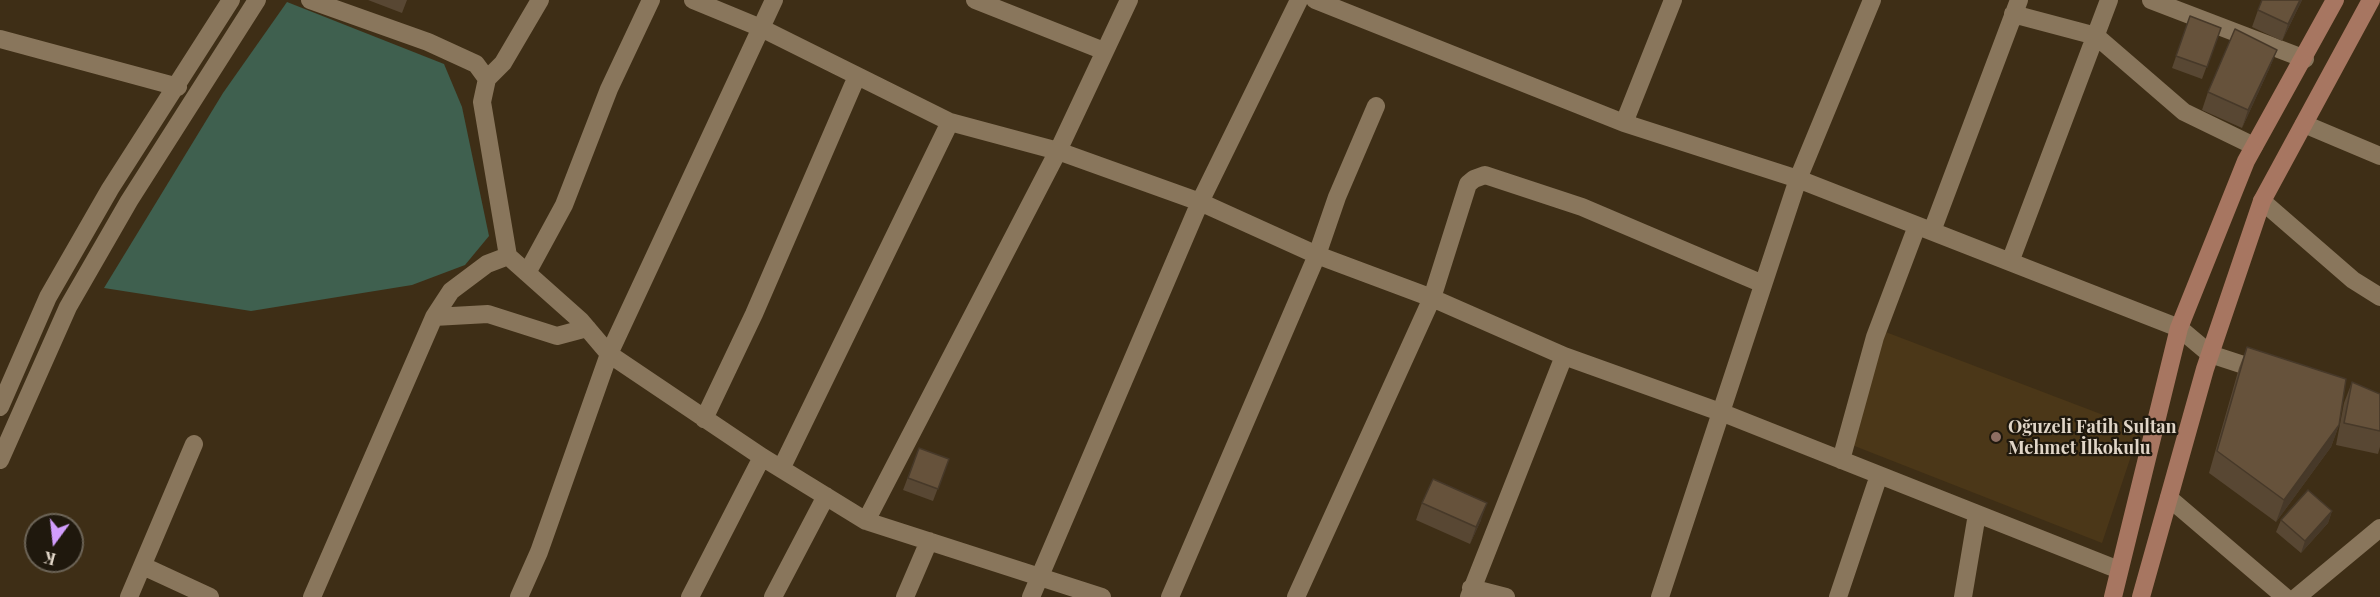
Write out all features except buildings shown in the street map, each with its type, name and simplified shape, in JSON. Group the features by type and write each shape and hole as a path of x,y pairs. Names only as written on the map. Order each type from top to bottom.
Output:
{"main road":[{"path":"2113,597 2178,328 2246,161 2336,0"},
{"path":"2140,597 2210,354 2262,201 2371,0"}],"street":[{"path":"0,407 48,297 110,189 178,87 231,0"},
{"path":"0,460 68,307 129,201 256,0"},
{"path":"310,0 428,42 476,64 487,80"},
{"path":"540,0 503,63 487,80 482,102 508,256 587,328 609,354 762,457 866,521 1102,597"},
{"path":"527,273 564,205 609,89 651,0"},
{"path":"693,0 761,28 950,122 1058,151 1200,202 1317,255 1432,298 1564,356 1723,413 2118,570"},
{"path":"519,597 539,552 609,354 774,0"},
{"path":"975,0 1104,51"},
{"path":"866,521 1058,151 1129,0"},
{"path":"1031,597 1200,202 1299,0"},
{"path":"1315,0 1624,123 1798,179 1925,228 2178,328 2210,354 2278,376"},
{"path":"1624,123 1673,0"},
{"path":"1659,597 1723,413 1798,179 1872,0"},
{"path":"2010,262 2109,0"},
{"path":"2151,0 2305,59"},
{"path":"1841,460 1875,337 1925,228 2016,7 2096,36 2184,112 2254,146"},
{"path":"0,39 178,87"},
{"path":"704,419 754,314 857,76"},
{"path":"1170,597 1317,255 1337,197 1376,106"},
{"path":"781,469 950,122"},
{"path":"2304,124 2380,156"},
{"path":"1296,597 1432,298 1468,184 1485,175 1582,207 1763,284"},
{"path":"2262,201 2353,280 2380,297"},
{"path":"312,597 434,317 451,291 487,264 508,256"},
{"path":"434,317 488,314 556,336 587,328"},
{"path":"1506,597 1470,592 1564,356"},
{"path":"129,597 194,444"},
{"path":"690,597 762,457"},
{"path":"1838,597 1880,475"},
{"path":"773,597 826,496"},
{"path":"2169,498 2285,597"},
{"path":"1963,597 1977,514"},
{"path":"2297,597 2380,528"},
{"path":"905,597 929,541"},
{"path":"143,566 210,597"}],"shaded area":[{"name":"Oğuzeli Fatih Sultan Mehmet İlkokulu","path":"1883,331 2140,429 2102,543 1852,445"}],"green space":[{"path":"287,2 444,64 462,107 489,236 465,265 412,285 251,311 104,288 223,93"}],"place":[{"name":"Oğuzeli Fatih Sultan Mehmet İlkokulu","path":"1996,437"}]}
